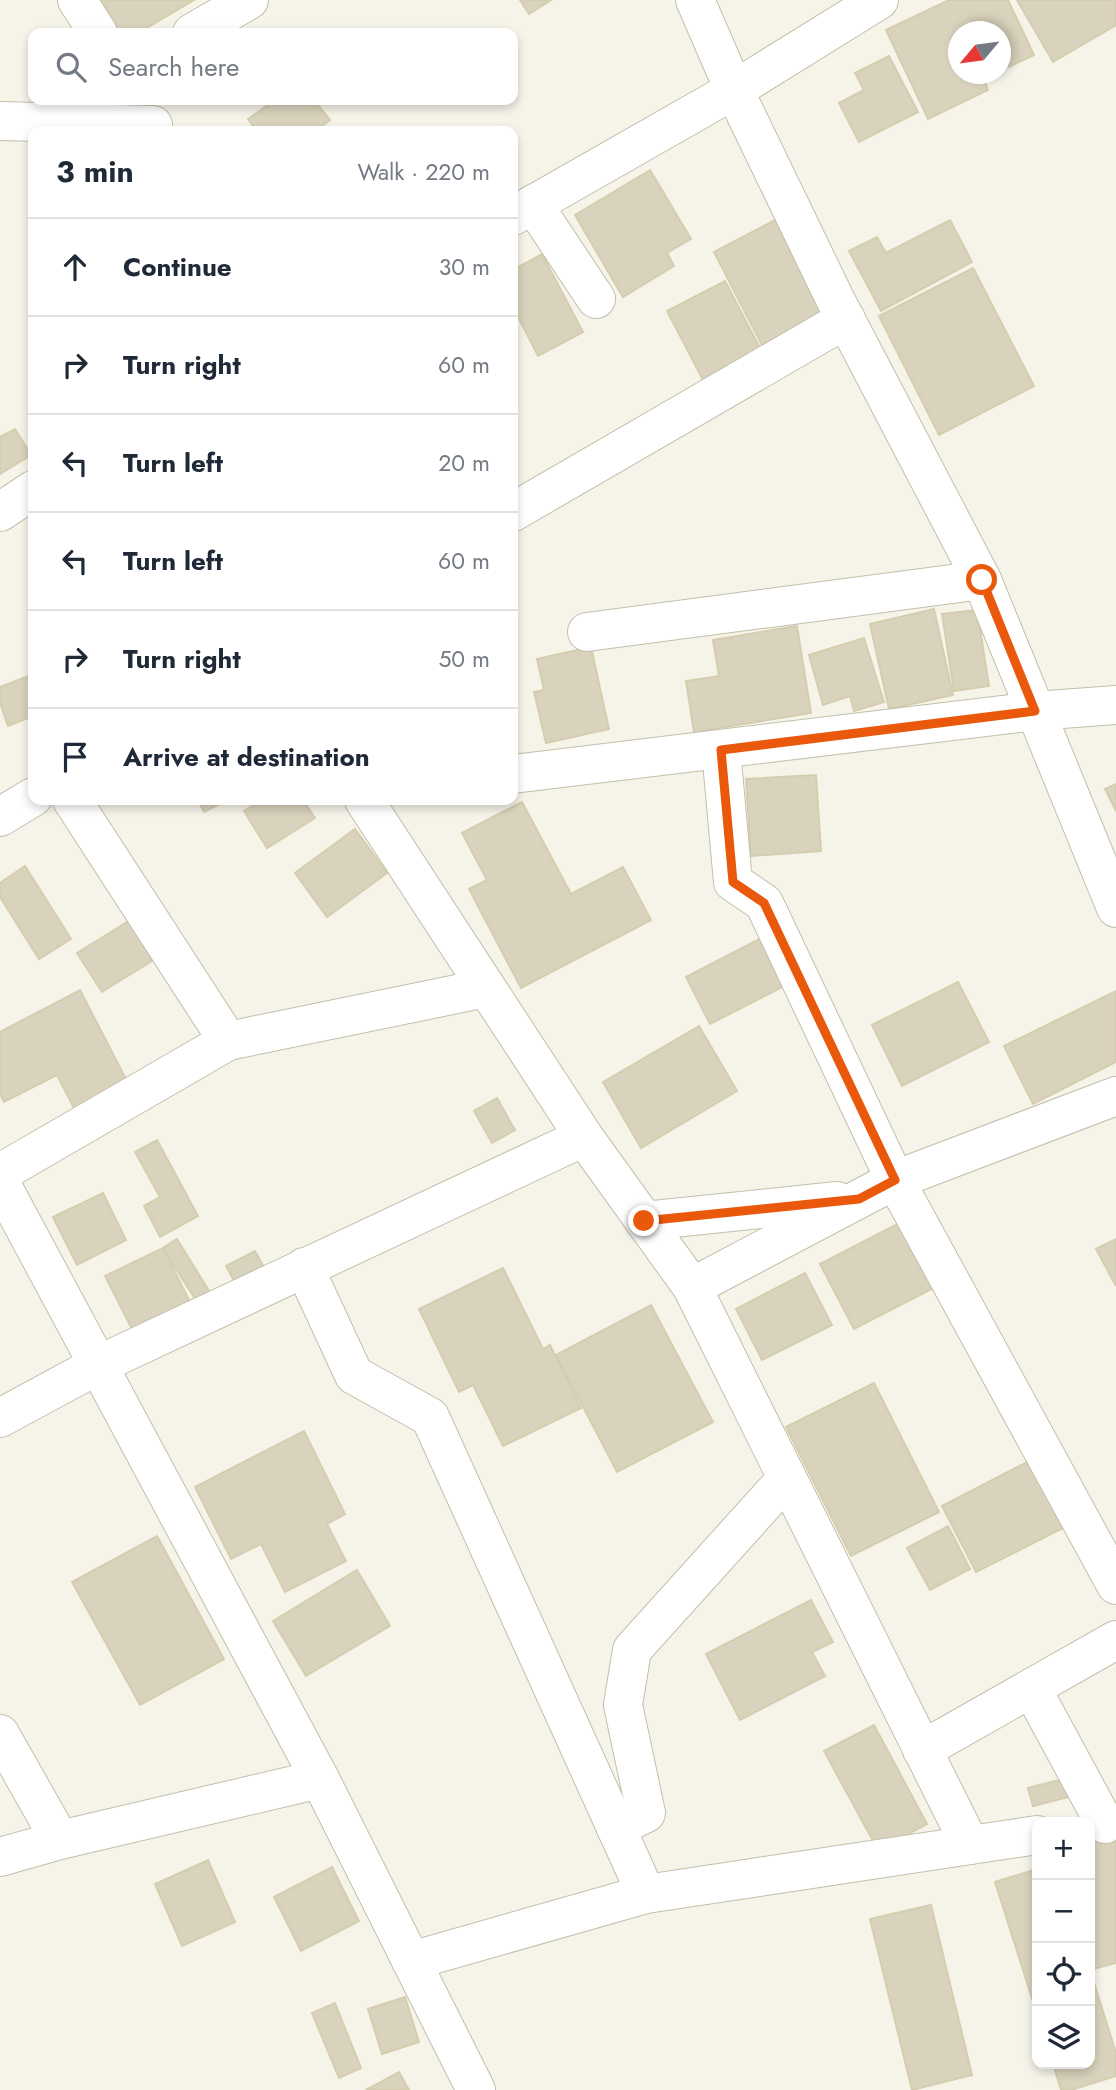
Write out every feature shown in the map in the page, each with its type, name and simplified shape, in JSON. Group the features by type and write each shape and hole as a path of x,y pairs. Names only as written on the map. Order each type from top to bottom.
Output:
{"street":[{"path":"77,0 95,28"},
{"path":"200,28 249,0"},
{"path":"695,0 734,90 846,319 982,580 1116,908"},
{"path":"596,299 523,210 734,90 879,0"},
{"path":"0,121 149,119"},
{"path":"518,509 846,319"},
{"path":"0,512 28,493"},
{"path":"587,632 982,580"},
{"path":"518,774 1035,711 1116,705"},
{"path":"721,750 733,882 764,903 895,1180 1116,1585"},
{"path":"0,817 28,800"},
{"path":"75,805 228,1041"},
{"path":"367,805 584,1137 692,1287 970,1845"},
{"path":"0,1173 228,1041 486,988"},
{"path":"692,1287 895,1180 1116,1096"},
{"path":"0,1418 98,1365 584,1137"},
{"path":"0,1182 320,1779 476,2090"},
{"path":"644,1221 859,1199"},
{"path":"304,1267 354,1375 430,1417 646,1895"},
{"path":"617,1828 646,1813 623,1705 632,1650 787,1478"},
{"path":"922,1750 1116,1640"},
{"path":"1032,1689 1104,1824"},
{"path":"0,1734 60,1840"},
{"path":"0,1857 60,1840 320,1779"},
{"path":"411,1961 646,1895 1032,1836"}],"building":[{"path":"97,0 194,0 146,28 114,28"},
{"path":"520,0 551,0 529,14"},
{"path":"949,0 1008,0 1034,55 1011,66 1011,21 948,21 948,84 986,84 988,90 928,119 886,30"},
{"path":"1017,0 1116,0 1116,25 1053,62"},
{"path":"889,56 918,112 859,142 839,103 864,90 855,73"},
{"path":"268,105 318,105 330,120 322,126 253,126 248,119"},
{"path":"650,170 691,239 667,253 674,266 623,297 575,215"},
{"path":"775,220 826,319 765,351 714,252"},
{"path":"950,220 972,262 881,311 849,251 877,237 886,253"},
{"path":"542,254 583,332 538,356 518,317 518,267"},
{"path":"973,268 1034,386 939,435 879,316"},
{"path":"725,281 762,352 704,382 667,311"},
{"path":"15,429 28,450 28,457 0,474 0,437"},
{"path":"934,609 953,695 889,709 870,624"},
{"path":"977,610 989,686 954,691 942,614"},
{"path":"797,626 811,713 694,732 686,681 719,676 713,640"},
{"path":"864,638 884,702 854,711 850,696 823,705 809,655"},
{"path":"591,647 609,729 546,743 534,692 544,690 537,659"},
{"path":"28,676 28,718 8,726 0,703 0,687"},
{"path":"816,775 821,851 751,856 746,779"},
{"path":"1116,784 1116,811 1105,789"},
{"path":"522,802 571,894 623,867 651,920 521,988 469,889 487,880 462,833"},
{"path":"200,805 217,805 204,812"},
{"path":"254,805 306,805 315,818 267,848 244,811"},
{"path":"355,829 387,873 327,917 295,873"},
{"path":"25,866 71,939 39,959 0,897 0,883"},
{"path":"135,917 160,956 102,992 77,953"},
{"path":"769,934 794,981 710,1024 686,977"},
{"path":"958,982 989,1042 902,1086 872,1025"},
{"path":"80,990 129,1085 76,1112 57,1075 4,1102 0,1094 0,1032"},
{"path":"1116,991 1116,1062 1033,1104 1004,1046"},
{"path":"699,1026 737,1091 641,1148 603,1082"},
{"path":"497,1098 515,1130 492,1143 474,1111"},
{"path":"157,1140 198,1216 160,1237 144,1206 160,1197 135,1152"},
{"path":"103,1193 126,1240 77,1265 53,1217"},
{"path":"911,1217 945,1282 854,1329 820,1264"},
{"path":"177,1239 209,1291 195,1299 163,1248"},
{"path":"1116,1239 1116,1286 1096,1249"},
{"path":"163,1248 191,1304 134,1333 105,1276"},
{"path":"255,1251 267,1273 238,1288 226,1266"},
{"path":"503,1268 543,1349 550,1345 581,1408 503,1446 473,1385 459,1392 419,1309"},
{"path":"805,1273 832,1325 762,1360 736,1309"},
{"path":"651,1305 713,1422 617,1472 556,1355"},
{"path":"874,1383 939,1512 851,1556 786,1427"},
{"path":"304,1431 345,1514 327,1524 346,1561 285,1592 261,1544 231,1559 195,1487"},
{"path":"1031,1460 1065,1527 976,1572 942,1506"},
{"path":"948,1526 970,1569 930,1590 907,1548"},
{"path":"157,1536 224,1659 140,1705 72,1582"},
{"path":"357,1570 390,1626 306,1676 273,1621"},
{"path":"811,1600 833,1642 812,1652 825,1676 740,1720 706,1654"},
{"path":"874,1725 927,1824 878,1850 824,1751"},
{"path":"1067,1778 1072,1796 1033,1806 1028,1788"},
{"path":"1116,1834 1116,1963 1095,1968 1095,1880 1095,1840"},
{"path":"208,1860 235,1922 182,1946 155,1884"},
{"path":"332,1867 359,1921 301,1951 274,1897"},
{"path":"1032,1871 1032,1998 995,1882"},
{"path":"931,1905 972,2075 912,2090 870,1919"},
{"path":"1095,1986 1116,2053 1116,2076 1071,2090 1061,2090 1055,2069 1095,2069"},
{"path":"405,1997 419,2042 382,2054 368,2009"},
{"path":"335,2003 361,2068 339,2078 312,2013"},
{"path":"399,2072 409,2090 366,2090"}],"route":[{"path":"644,1221 859,1199 895,1180 764,903 733,882 721,750 1035,711 982,580"}]}
